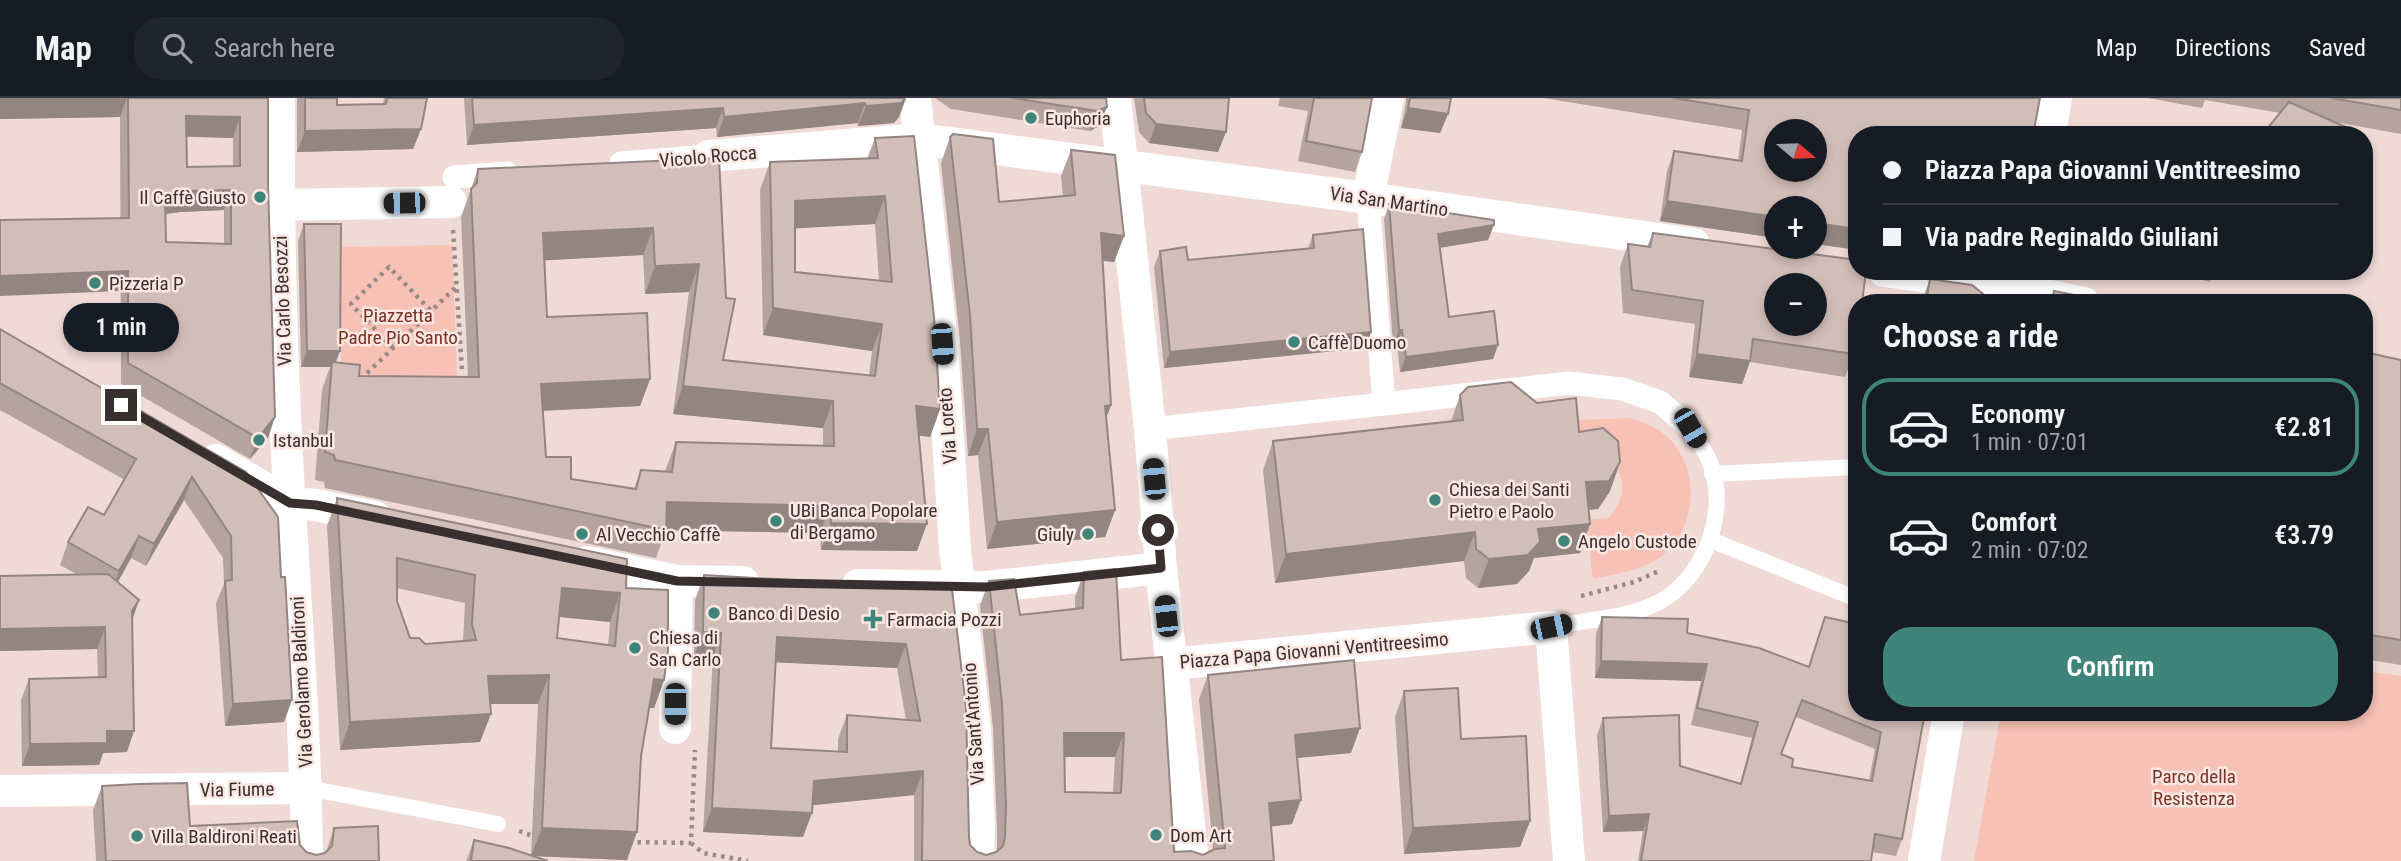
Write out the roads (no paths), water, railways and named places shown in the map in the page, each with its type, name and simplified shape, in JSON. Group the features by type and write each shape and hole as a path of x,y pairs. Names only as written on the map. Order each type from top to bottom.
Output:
{"street":[{"name":"Via Carlo Besozzi","path":"279,98 279,205 290,503"},
{"name":"Via Loreto","path":"915,98 942,344 955,549 960,587"},
{"name":"Piazza Papa Giovanni Ventitreesimo","path":"1115,98 1150,429 1171,664 1551,627"},
{"path":"1384,404 1368,198 1388,98"},
{"path":"2051,126 2056,98"},
{"name":"Vicolo Rocca","path":"602,165 920,139"},
{"name":"Via San Martino","path":"920,139 1721,248"},
{"path":"279,205 453,189 535,170"},
{"path":"1957,280 2022,288 2047,294"},
{"path":"1150,429 1569,383 1622,389 1660,402 1690,428"},
{"path":"193,447 290,503 316,505 397,522"},
{"name":"Via Gerolamo Baldironi","path":"290,503 307,788 307,861"},
{"path":"557,556 677,581 772,583"},
{"path":"825,584 986,587 1161,568"},
{"path":"675,728 677,581"},
{"name":"Via Sant'Antonio","path":"960,587 975,730 978,861"},
{"path":"1551,627 1569,861"},
{"path":"1171,664 1193,861"},
{"path":"1924,861 1947,721"},
{"name":"Via Fiume","path":"0,791 307,788"}],"lane":[{"path":"1551,627 1625,614 1662,600 1692,574 1711,540 1718,500 1710,461 1690,428"},
{"path":"1712,474 1848,467"},
{"path":"1711,540 1848,595"},
{"path":"307,788 498,824"}],"place":[{"name":"Euphoria","path":"1031,118"},
{"name":"Il Caffè Giusto","path":"260,197"},
{"name":"Pizzeria P","path":"95,283"},
{"name":"Caffè Duomo","path":"1294,342"},
{"name":"Istanbul","path":"259,440"},
{"name":"Chiesa dei Santi Pietro e Paolo","path":"1435,500"},
{"name":"UBi Banca Popolare di Bergamo","path":"776,521"},
{"name":"Al Vecchio Caffè","path":"582,534"},
{"name":"Giuly","path":"1088,534"},
{"name":"Angelo Custode","path":"1564,541"},
{"name":"Banco di Desio","path":"714,613"},
{"name":"Farmacia Pozzi","path":"873,619"},
{"name":"Chiesa di San Carlo","path":"635,648"},
{"name":"Dom Art","path":"1156,835"},
{"name":"Villa Baldironi Reati","path":"137,836"}],"park label":[{"name":"Piazzetta Padre Pio Santo","path":"398,326"},
{"name":"Parco della Resistenza","path":"2194,787"}]}
